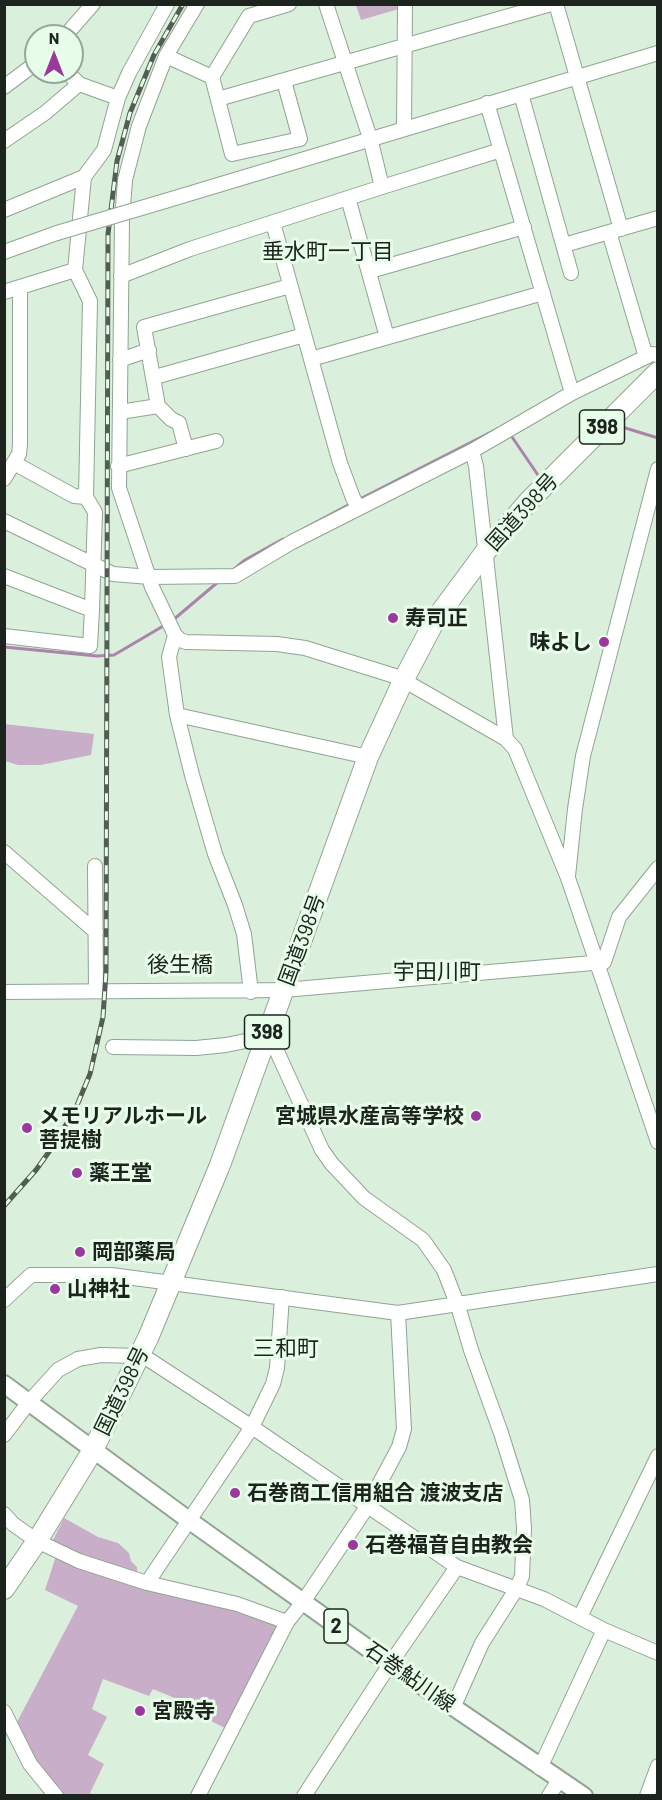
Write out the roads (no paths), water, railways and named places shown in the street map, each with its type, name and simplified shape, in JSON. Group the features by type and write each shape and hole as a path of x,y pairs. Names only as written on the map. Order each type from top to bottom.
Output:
{"highway":[{"name":"国道398号","path":"4,1589 37,1541 93,1450 139,1356 220,1165 368,757 404,679 435,620 486,551 654,362"}],"main road":[{"name":"石巻鮎川線","path":"4,1384 390,1664 584,1796"}],"street":[{"path":"76,24 93,4"},
{"path":"4,636 90,646 95,512 86,497 90,301 75,270 84,177 104,150 118,98 129,73 167,4"},
{"path":"197,4 166,56 151,91 128,162 122,220 119,488 150,577 171,627 180,640 277,644 305,648 404,679 506,739 516,749 568,878 657,1142"},
{"path":"284,81 300,139 232,154 212,77 249,16 289,4"},
{"path":"326,4 370,138 382,187"},
{"path":"404,128 405,4"},
{"path":"218,99 551,4"},
{"path":"4,521 113,574 150,577 235,576 356,503 472,451 572,393 654,362 615,230 578,77 556,4"},
{"path":"4,252 57,233 370,138 657,55"},
{"path":"166,56 212,77"},
{"path":"4,87 24,72"},
{"path":"4,141 45,113 79,84 118,98"},
{"path":"522,94 571,273"},
{"path":"487,103 572,393"},
{"path":"121,276 190,249 501,150"},
{"path":"4,210 84,177"},
{"path":"348,198 387,337"},
{"path":"564,245 657,218"},
{"path":"273,223 311,359 356,503"},
{"path":"370,271 524,227"},
{"path":"4,292 75,270"},
{"path":"186,449 179,423 171,419 158,406 144,327 290,286"},
{"path":"4,480 19,454 20,445 21,288"},
{"path":"311,359 543,293"},
{"path":"154,376 304,335"},
{"path":"120,360 149,350"},
{"path":"120,412 158,406"},
{"path":"118,466 216,441"},
{"path":"472,451 476,466 506,739"},
{"path":"14,463 74,496 86,497"},
{"path":"568,878 575,809 584,756 657,469"},
{"path":"4,576 92,610"},
{"path":"171,627 169,657 177,715 212,843 244,934 251,992"},
{"path":"177,715 368,757"},
{"path":"4,852 96,932"},
{"path":"95,866 96,990"},
{"path":"4,992 96,990 251,992 604,962 619,917 657,868"},
{"path":"113,1047 196,1048 265,1037 274,1045 322,1150 332,1164 364,1198 423,1240 444,1270 522,1500 524,1528 522,1576 517,1588 482,1643 453,1708"},
{"path":"4,1300 31,1275 111,1275 399,1313 458,1306 657,1274"},
{"path":"147,1583 252,1427 273,1384 277,1368 282,1298"},
{"path":"198,1796 287,1622 367,1507 399,1447 404,1429 399,1313"},
{"path":"4,1435 29,1402 58,1370 78,1359 101,1355 139,1356 148,1359 458,1567 517,1588 657,1653"},
{"path":"580,1617 657,1456"},
{"path":"4,1514 13,1524 37,1541 79,1561 147,1583 237,1604 287,1622"},
{"path":"304,1796 390,1664 458,1567"},
{"path":"540,1768 604,1630"},
{"path":"4,1712 30,1764 56,1796"},
{"path":"4,1741 21,1744"},
{"path":"647,1796 657,1766"},
{"path":"549,1796 559,1780"}],"waterway":[{"path":"614,429 622,427 658,438"},
{"path":"358,500 497,429"},
{"path":"510,434 540,478"},
{"path":"305,528 352,503"},
{"path":"233,570 245,560 283,539"},
{"path":"173,620 218,582"},
{"path":"4,647 97,656 114,655 165,625"}],"railway":[{"path":"4,1206 36,1170 75,1110 90,1074 103,1017 106,972 108,234 117,161 130,113 154,55 183,4"}],"place":[{"name":"寿司正","path":"393,618"},
{"name":"味よし","path":"604,642"},
{"name":"宮城県水産高等学校","path":"476,1116"},
{"name":"メモリアルホール 菩提樹","path":"27,1128"},
{"name":"薬王堂","path":"77,1173"},
{"name":"岡部薬局","path":"80,1252"},
{"name":"山神社","path":"55,1289"},
{"name":"石巻商工信用組合 渡波支店","path":"235,1493"},
{"name":"石巻福音自由教会","path":"353,1545"},
{"name":"宮殿寺","path":"140,1711"}],"district":[{"name":"垂水町一丁目","path":"328,252"},
{"name":"後生橋","path":"180,965"},
{"name":"宇田川町","path":"437,972"},
{"name":"三和町","path":"286,1349"}]}
